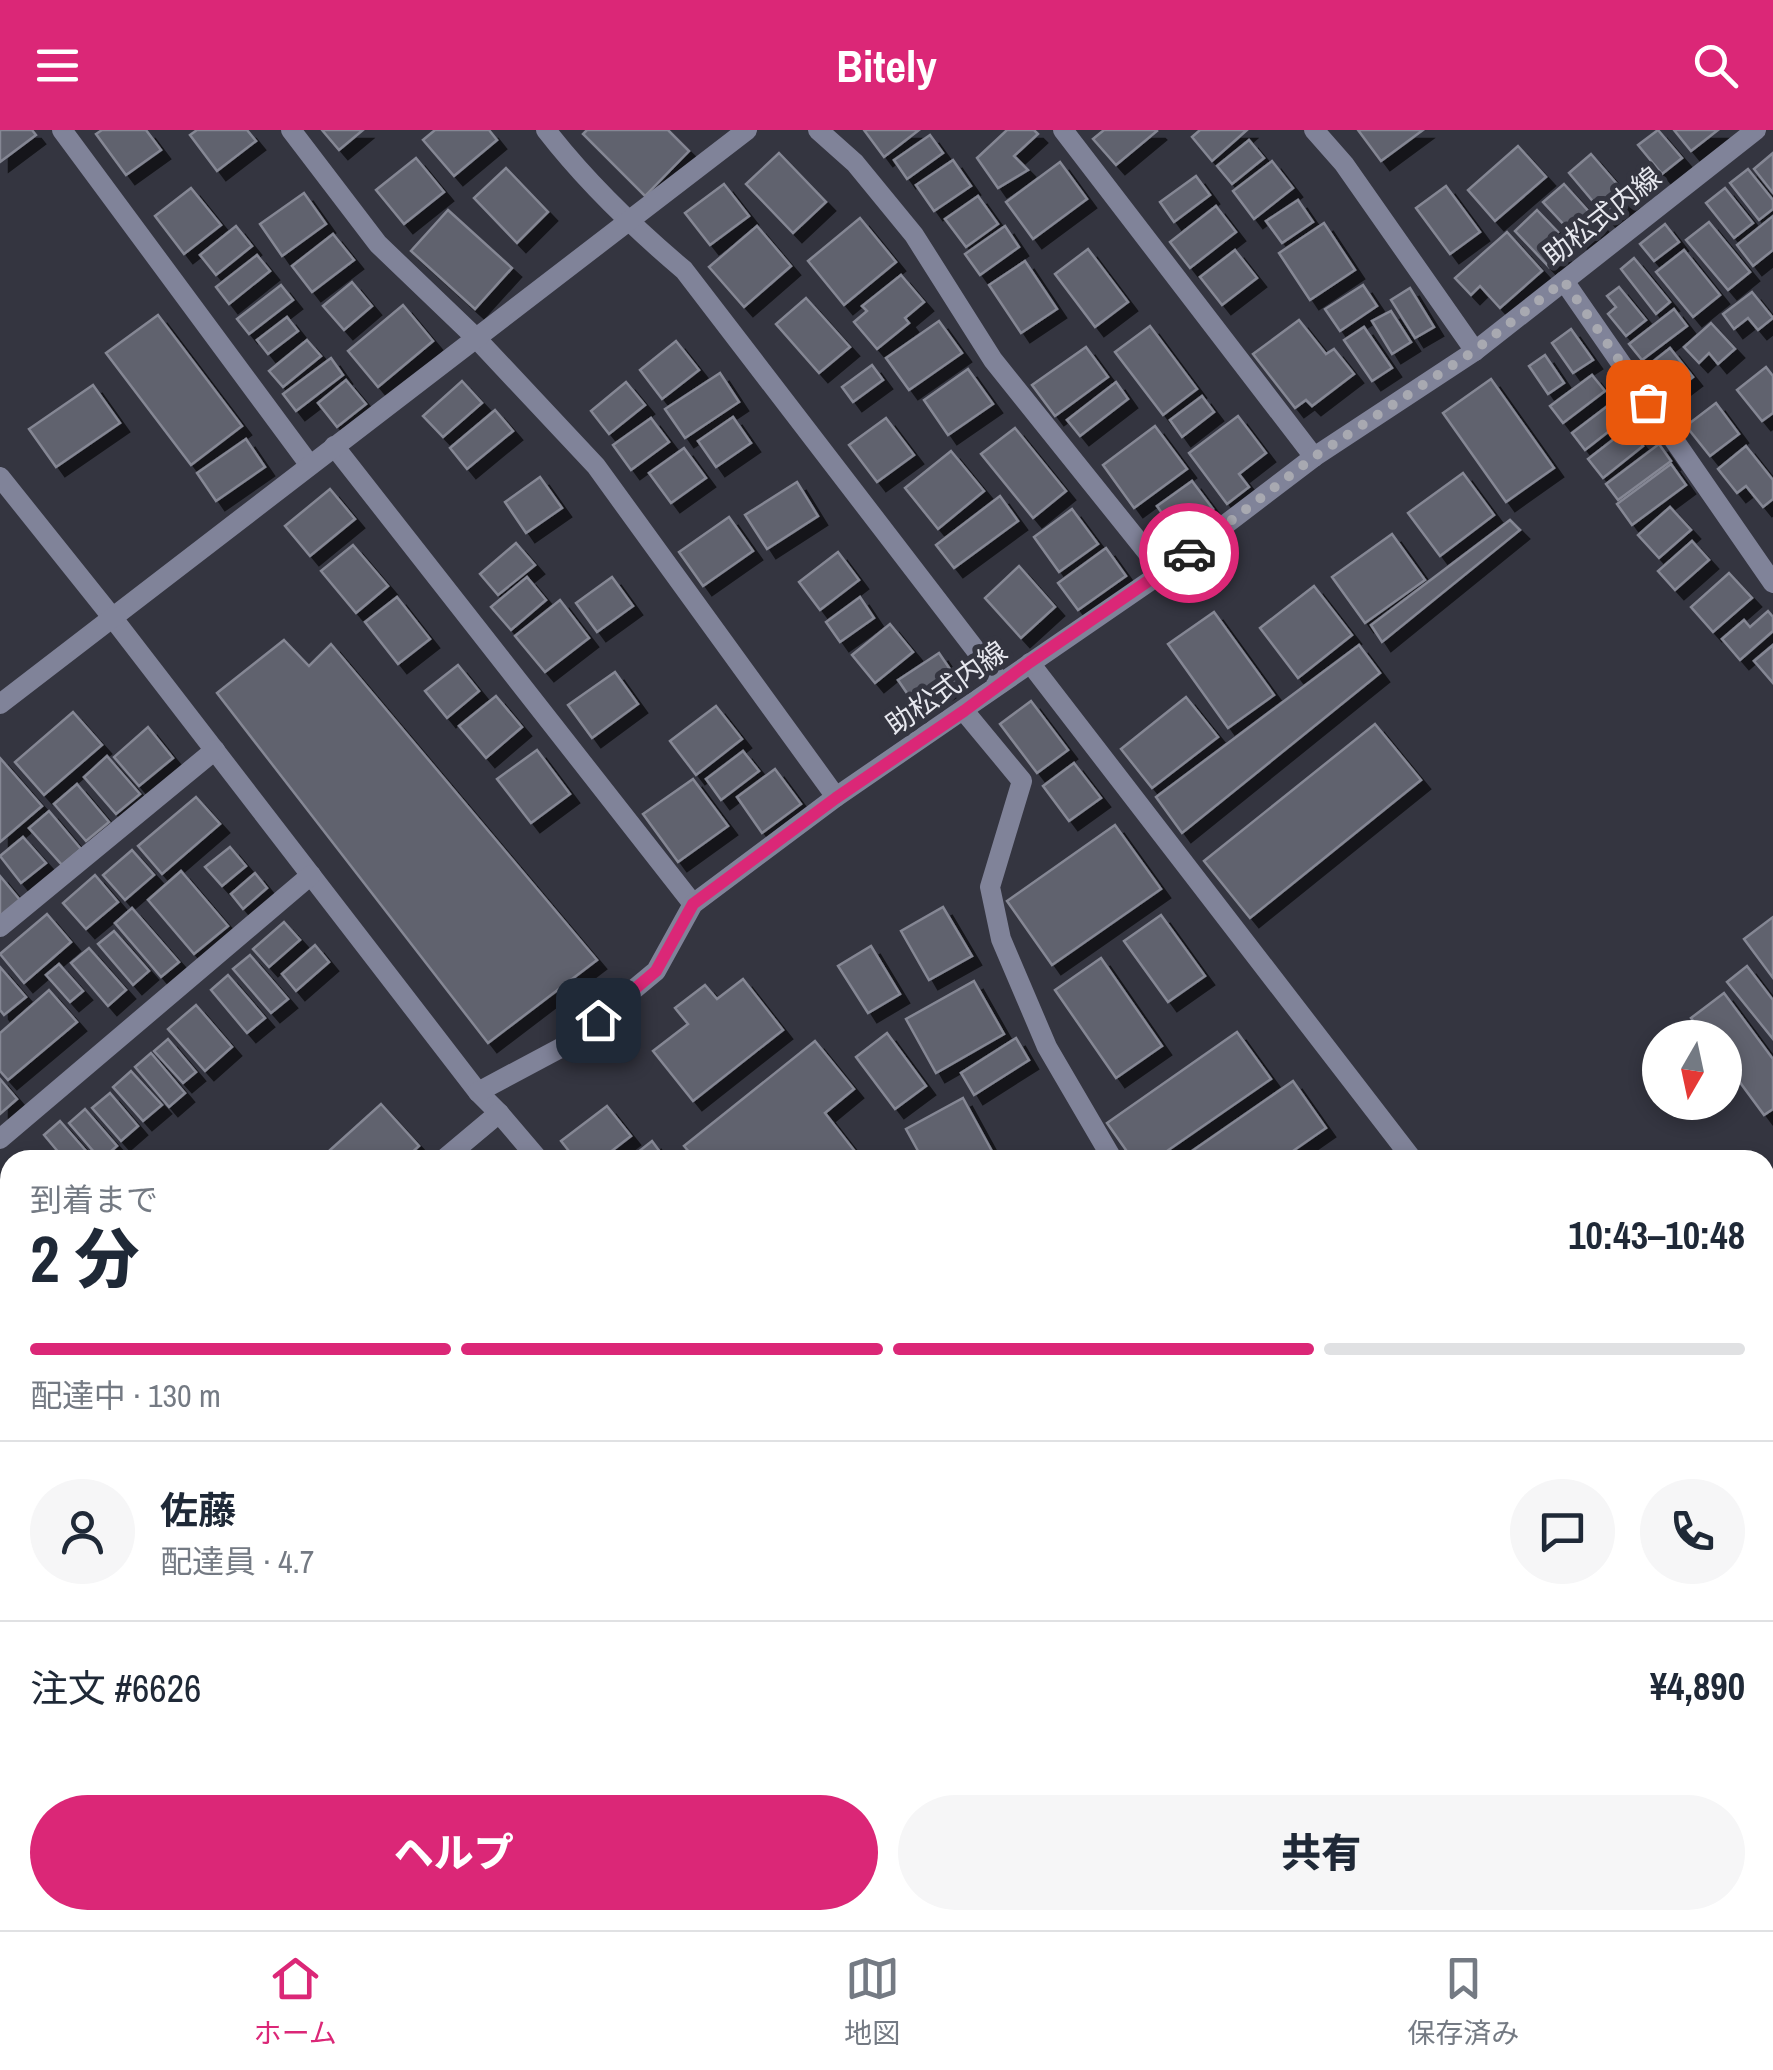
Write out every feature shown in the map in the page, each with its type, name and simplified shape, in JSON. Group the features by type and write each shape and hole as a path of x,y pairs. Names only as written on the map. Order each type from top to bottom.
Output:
{"street":[{"path":"62,130 310,464"},
{"path":"291,130 378,244 475,337 596,466 836,798"},
{"path":"546,130 626,221 684,270 1001,683"},
{"path":"0,704 747,130"},
{"path":"818,130 856,163 914,235 992,360 1163,572"},
{"path":"1063,130 1314,457"},
{"path":"1314,130 1344,164 1474,351"},
{"name":"助松式内線","path":"478,1092 568,1044 656,971 693,904 836,798 1163,572 1314,457 1474,351 1756,130"},
{"path":"1564,281 1773,584"},
{"path":"334,446 693,904"},
{"path":"0,477 478,1092 530,1150"},
{"path":"1030,662 1406,1150"},
{"path":"964,711 1022,781 990,887 1001,939 1047,1047 1107,1150"},
{"path":"0,927 214,750"},
{"path":"0,1138 311,875"},
{"path":"455,1150 499,1113"}],"building":[{"path":"0,130 32,130 36,135 0,162"},
{"path":"102,130 146,130 161,150 126,175 96,134"},
{"path":"197,130 247,130 256,141 217,171 190,135"},
{"path":"322,130 363,130 339,150"},
{"path":"435,130 489,130 497,140 454,176 423,140"},
{"path":"587,130 668,130 689,151 645,196 583,134"},
{"path":"864,130 919,130 884,157"},
{"path":"1007,130 1034,130 1038,134 1014,156 1028,170 998,188 977,158"},
{"path":"1104,130 1157,131 1116,165 1093,139"},
{"path":"1200,130 1247,130 1212,161 1192,137"},
{"path":"1358,130 1423,130 1381,161"},
{"path":"1658,130 1682,158 1662,174 1638,145"},
{"path":"1674,130 1718,130 1691,151"},
{"path":"930,135 943,153 907,179 894,160"},
{"path":"1249,140 1264,158 1232,184 1217,166"},
{"path":"1518,146 1546,177 1495,221 1468,190"},
{"path":"779,153 826,202 793,233 746,184"},
{"path":"1773,153 1773,193 1754,169"},
{"path":"1591,154 1630,199 1607,218 1569,173"},
{"path":"416,158 444,192 404,224 376,190"},
{"path":"953,160 971,186 934,211 916,185"},
{"path":"1272,161 1293,188 1254,219 1233,191"},
{"path":"1060,162 1087,199 1033,239 1006,202"},
{"path":"506,168 548,212 517,243 474,198"},
{"path":"1748,169 1773,200 1773,209 1759,220 1730,183"},
{"path":"1196,176 1210,195 1174,222 1160,202"},
{"path":"724,184 749,216 710,245 685,213"},
{"path":"1564,184 1599,223 1579,241 1543,202"},
{"path":"1446,186 1480,232 1450,254 1416,208"},
{"path":"191,188 221,225 184,254 155,216"},
{"path":"1725,188 1753,223 1734,238 1706,203"},
{"path":"304,193 326,224 282,256 260,224"},
{"path":"978,196 998,224 966,247 945,219"},
{"path":"1298,200 1313,222 1282,243 1266,221"},
{"path":"1216,206 1236,232 1190,268 1170,242"},
{"path":"448,210 512,268 475,309 411,251"},
{"path":"1537,210 1558,232 1549,239 1563,254 1549,267 1515,231"},
{"path":"1773,216 1773,250 1753,266 1737,245"},
{"path":"860,218 896,262 844,305 808,261"},
{"path":"1709,222 1750,272 1728,290 1686,240"},
{"path":"1324,223 1355,270 1310,300 1279,253"},
{"path":"1665,224 1679,242 1654,261 1640,244"},
{"path":"236,226 252,246 216,275 200,255"},
{"path":"757,226 791,266 744,307 709,267"},
{"path":"1005,226 1019,247 980,275 965,254"},
{"path":"1507,232 1542,271 1500,308 1480,286 1471,295 1455,278"},
{"path":"333,234 354,260 312,292 292,266"},
{"path":"1088,249 1128,302 1095,327 1055,274"},
{"path":"1235,250 1257,278 1222,305 1200,277"},
{"path":"1684,250 1720,295 1693,317 1656,272"},
{"path":"257,255 270,271 229,304 216,287"},
{"path":"1634,258 1670,302 1656,314 1621,269"},
{"path":"1025,261 1057,309 1021,333 989,285"},
{"path":"901,275 924,302 905,318 909,323 877,349 854,322 867,311 862,306"},
{"path":"352,282 372,306 344,330 323,306"},
{"path":"281,285 293,300 249,334 237,319"},
{"path":"1363,285 1377,306 1340,331 1325,309"},
{"path":"1619,287 1646,320 1626,336 1608,314 1616,307 1607,296"},
{"path":"1410,288 1434,327 1415,338 1391,300"},
{"path":"1752,292 1773,318 1758,330 1748,318 1734,329 1723,314"},
{"path":"806,298 850,347 819,373 776,324"},
{"path":"403,305 433,341 378,387 348,351"},
{"path":"1674,309 1687,326 1642,360 1629,344"},
{"path":"1391,311 1411,342 1392,354 1372,321"},
{"path":"158,315 242,426 191,465 106,353"},
{"path":"287,317 298,331 268,354 257,340"},
{"path":"1299,320 1326,354 1334,349 1354,374 1312,406 1306,400 1295,408 1253,354"},
{"path":"939,321 962,353 909,390 886,358"},
{"path":"1711,323 1735,349 1718,364 1709,353 1699,363 1684,347"},
{"path":"1150,326 1197,389 1163,415 1115,352"},
{"path":"1364,327 1392,368 1372,381 1344,340"},
{"path":"1571,329 1593,360 1573,373 1552,343"},
{"path":"307,340 321,356 283,387 269,371"},
{"path":"676,341 699,370 662,399 640,370"},
{"path":"1086,347 1108,377 1055,416 1032,385"},
{"path":"1670,348 1693,377 1668,396 1646,367"},
{"path":"1545,355 1564,383 1548,394 1529,366"},
{"path":"331,358 343,375 296,411 283,394"},
{"path":"872,365 883,380 853,402 842,387"},
{"path":"1766,367 1773,376 1773,413 1762,421 1737,390"},
{"path":"968,369 993,404 948,435 924,400"},
{"path":"720,373 739,402 685,438 665,409"},
{"path":"1592,375 1605,391 1563,423 1550,406"},
{"path":"1491,379 1554,468 1506,502 1443,413"},
{"path":"346,380 366,404 337,427 318,403"},
{"path":"462,381 482,403 443,437 423,416"},
{"path":"626,382 645,405 609,434 591,411"},
{"path":"1116,382 1128,399 1080,436 1067,420"},
{"path":"93,385 120,423 56,467 29,429"},
{"path":"1202,396 1214,412 1182,437 1170,420"},
{"path":"1618,398 1631,414 1585,450 1572,433"},
{"path":"1716,403 1739,434 1710,456 1686,426"},
{"path":"495,410 513,431 467,469 450,448"},
{"path":"1238,416 1266,453 1239,474 1249,487 1227,504 1189,453"},
{"path":"733,417 751,443 716,467 698,441"},
{"path":"651,418 669,442 631,470 613,445"},
{"path":"886,418 914,455 877,482 849,445"},
{"path":"1155,426 1187,469 1134,508 1103,465"},
{"path":"1015,428 1066,491 1033,518 981,454"},
{"path":"1628,428 1643,446 1603,478 1588,459"},
{"path":"246,439 265,467 216,501 197,473"},
{"path":"1659,444 1671,461 1618,500 1606,484"},
{"path":"1746,446 1773,480 1773,499 1763,507 1746,486 1737,493 1718,469"},
{"path":"684,448 706,478 671,503 649,473"},
{"path":"951,451 984,491 938,529 905,488"},
{"path":"1671,464 1686,485 1632,525 1617,504"},
{"path":"1463,473 1494,515 1440,556 1408,513"},
{"path":"540,477 562,508 526,533 505,502"},
{"path":"1192,481 1213,509 1177,535 1157,506"},
{"path":"797,482 818,516 767,549 745,515"},
{"path":"330,489 355,519 310,556 285,526"},
{"path":"1000,496 1018,521 954,568 936,545"},
{"path":"1670,507 1691,530 1659,558 1638,535"},
{"path":"1072,509 1098,544 1059,572 1034,537"},
{"path":"729,517 753,551 703,586 679,552"},
{"path":"1510,520 1520,530 1382,642 1371,625"},
{"path":"1392,534 1425,580 1365,623 1332,577"},
{"path":"1692,541 1709,560 1675,590 1658,571"},
{"path":"516,543 535,565 498,595 480,574"},
{"path":"353,545 388,586 356,613 321,571"},
{"path":"1106,548 1126,576 1078,610 1058,583"},
{"path":"838,552 859,580 820,610 799,582"},
{"path":"1019,566 1055,607 1021,638 985,598"},
{"path":"1729,573 1752,598 1713,632 1691,607"},
{"path":"527,577 546,600 511,630 491,607"},
{"path":"612,577 633,606 597,632 576,603"},
{"path":"1314,586 1352,635 1298,678 1260,628"},
{"path":"397,597 430,639 398,664 365,622"},
{"path":"860,597 874,618 840,642 826,622"},
{"path":"560,600 589,638 545,672 515,636"},
{"path":"1768,611 1773,617 1773,631 1740,660 1722,639 1744,620 1750,627"},
{"path":"1214,612 1274,695 1228,728 1168,644"},
{"path":"890,624 913,652 875,683 852,655"},
{"path":"284,640 309,666 331,644 597,960 488,1043 217,693"},
{"path":"1359,645 1380,673 1182,833 1156,797"},
{"path":"1773,645 1773,683 1754,661"},
{"path":"939,653 958,681 917,708 898,680"},
{"path":"458,665 479,691 447,718 425,691"},
{"path":"615,672 638,704 592,738 568,705"},
{"path":"496,696 522,727 486,758 459,726"},
{"path":"1186,697 1218,737 1152,788 1121,749"},
{"path":"1031,701 1068,750 1037,773 1000,724"},
{"path":"716,706 742,739 696,775 670,741"},
{"path":"73,712 102,745 44,795 15,762"},
{"path":"1375,724 1421,780 1250,918 1204,861"},
{"path":"148,727 173,758 139,786 114,757"},
{"path":"537,750 570,794 531,823 497,779"},
{"path":"743,751 759,771 721,800 706,779"},
{"path":"107,756 140,794 116,814 84,777"},
{"path":"0,758 42,806 0,842"},
{"path":"1074,763 1101,798 1069,821 1043,786"},
{"path":"775,769 801,804 762,833 737,797"},
{"path":"693,779 728,826 678,862 643,814"},
{"path":"77,784 109,822 86,841 54,804"},
{"path":"196,797 220,824 162,874 138,846"},
{"path":"49,811 81,849 62,865 29,828"},
{"path":"1115,825 1161,889 1052,965 1007,901"},
{"path":"23,837 46,863 21,883 0,856"},
{"path":"230,847 246,866 222,886 205,867"},
{"path":"132,850 154,875 125,900 103,875"},
{"path":"181,871 228,926 194,954 148,900"},
{"path":"255,873 267,888 243,909 231,894"},
{"path":"95,875 118,902 86,929 63,903"},
{"path":"0,876 20,900 0,917"},
{"path":"943,907 972,956 929,980 901,931"},
{"path":"132,908 179,962 161,977 115,923"},
{"path":"47,914 71,942 24,983 0,954"},
{"path":"1161,915 1205,976 1168,1002 1124,941"},
{"path":"1773,917 1773,978 1744,939"},
{"path":"284,922 300,940 269,967 253,949"},
{"path":"114,931 149,971 133,985 98,944"},
{"path":"315,945 329,962 296,991 282,974"},
{"path":"871,946 900,994 868,1013 838,966"},
{"path":"89,948 126,990 108,1006 71,963"},
{"path":"250,955 288,999 271,1013 233,969"},
{"path":"1101,958 1162,1046 1116,1078 1055,990"},
{"path":"59,964 83,991 70,1002 46,975"},
{"path":"1747,966 1773,1000 1773,1039 1727,982"},
{"path":"0,967 26,997 4,1015 0,1010"},
{"path":"228,975 265,1018 247,1033 211,990"},
{"path":"743,979 783,1030 693,1101 653,1051 688,1024 675,1008 705,985 717,999"},
{"path":"974,981 1004,1034 936,1073 906,1019"},
{"path":"49,990 77,1022 8,1080 0,1071 0,1033"},
{"path":"1724,993 1773,1059 1773,1109 1764,1115 1742,1085 1742,1020 1691,1018"},
{"path":"196,1005 232,1047 205,1071 168,1029"},
{"path":"1237,1032 1271,1079 1168,1150 1126,1150 1107,1123"},
{"path":"887,1033 926,1086 895,1109 856,1057"},
{"path":"1016,1038 1029,1060 974,1095 961,1073"},
{"path":"168,1039 196,1072 183,1083 154,1051"},
{"path":"815,1041 854,1089 825,1113 854,1150 687,1150 684,1146"},
{"path":"151,1053 185,1093 169,1107 135,1067"},
{"path":"131,1071 162,1105 143,1121 113,1087"},
{"path":"0,1079 17,1099 0,1114"},
{"path":"1293,1081 1326,1128 1294,1150 1193,1150"},
{"path":"110,1093 138,1126 121,1141 92,1108"},
{"path":"963,1098 991,1150 918,1150 906,1129"},
{"path":"381,1104 419,1146 415,1150 330,1150"},
{"path":"607,1106 631,1136 613,1150 568,1150 561,1141"},
{"path":"85,1109 117,1146 112,1150 92,1150 69,1123"},
{"path":"60,1121 85,1150 57,1150 44,1135"},
{"path":"652,1141 659,1150 641,1150"}],"way so far":[{"path":"1189,553 1314,457 1474,351 1564,281 1648,402"}],"route":[{"path":"598,1020 656,971 693,904 836,798 1189,553"}]}
